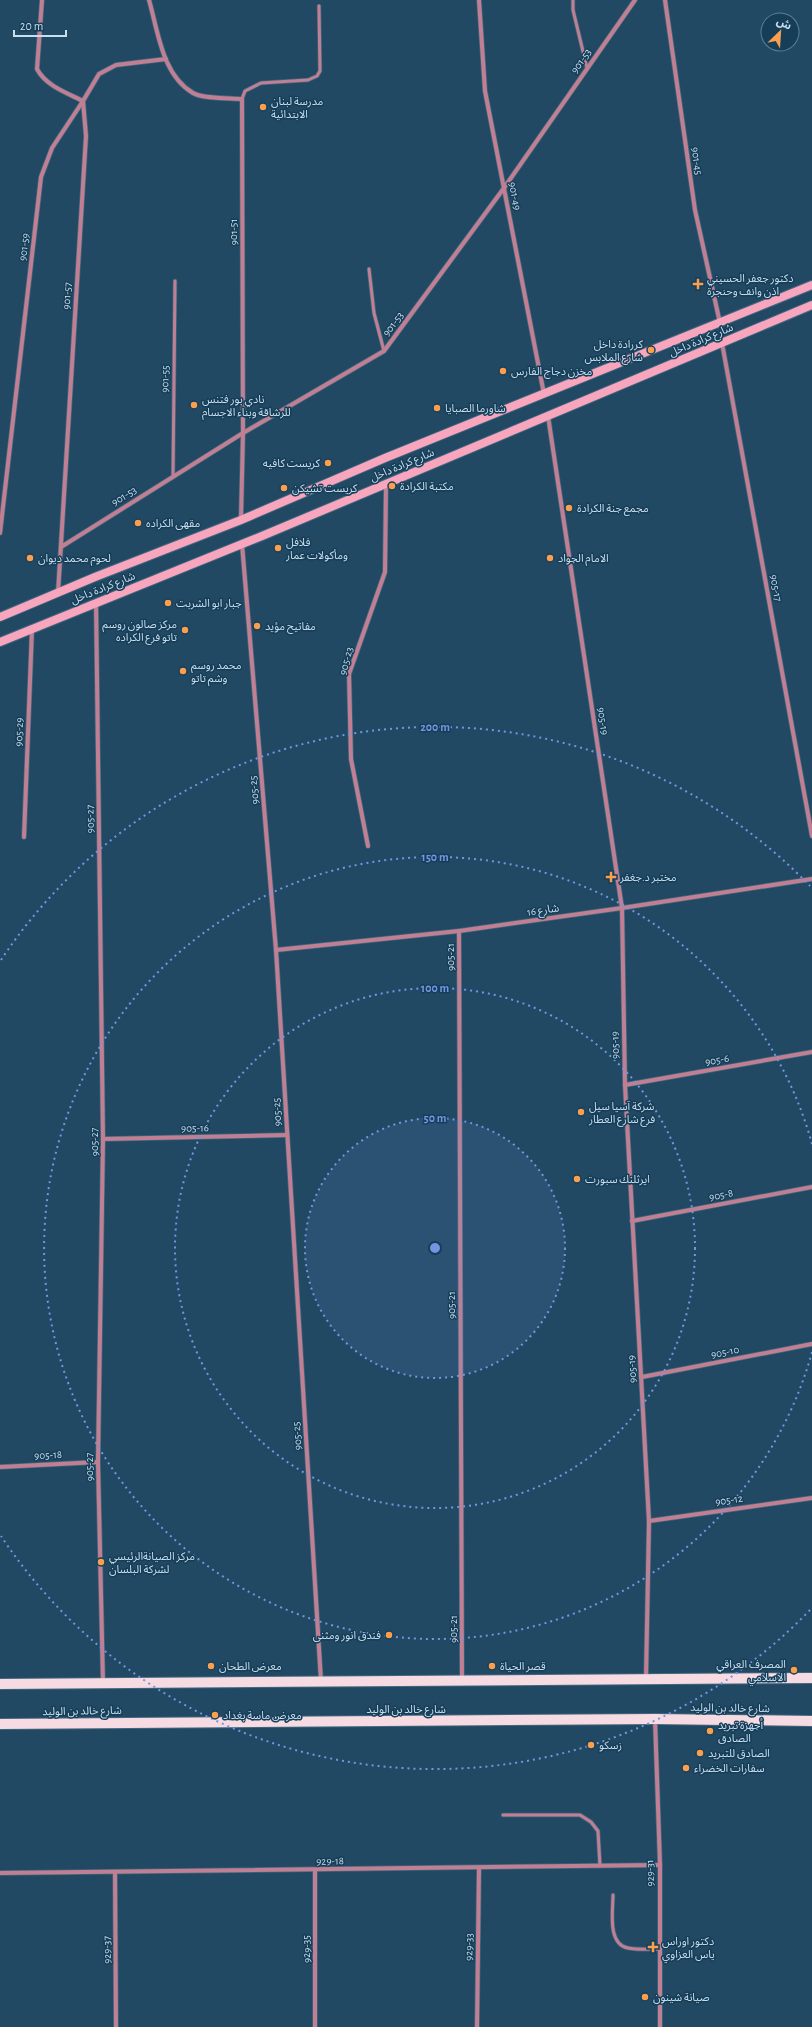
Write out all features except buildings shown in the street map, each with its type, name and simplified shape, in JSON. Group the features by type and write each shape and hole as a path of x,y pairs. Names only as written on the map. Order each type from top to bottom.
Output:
{"main road":[{"name":"شارع كرادة داخل","path":"0,617 241,520 385,458 544,395 812,285"},
{"name":"شارع كرادة داخل","path":"0,642 812,306"},
{"path":"0,1684 646,1678 812,1678"},
{"name":"شارع خالد بن الوليد","path":"0,1724 655,1719 812,1721"}],"street":[{"path":"42,0 37,69 41,78 83,101 99,74 116,65 166,59"},
{"path":"149,0 166,59 178,81 194,94 242,99"},
{"name":"901-49","path":"479,0 485,91 544,395"},
{"name":"901-53","path":"61,547 243,433 384,350 504,188 635,0"},
{"name":"901-45","path":"665,0 694,210 720,323"},
{"name":"901-51","path":"241,520 243,433 242,99"},
{"name":"901-59","path":"0,533 41,177 52,148 83,101"},
{"name":"901-57","path":"58,593 86,136 83,101"},
{"name":"905-17","path":"722,343 812,836"},
{"name":"905-19","path":"548,416 622,908 625,1085 649,1521 646,1678"},
{"name":"905-23","path":"368,846 351,759 349,674 385,572 386,483"},
{"name":"905-25","path":"242,543 276,950 322,1681"},
{"name":"905-27","path":"96,602 103,1139 98,1462 103,1683"},
{"name":"905-29","path":"24,837 32,629"},
{"name":"شارع 16","path":"276,950 459,931 812,879"},
{"name":"905-21","path":"459,931 462,1680"},
{"name":"905-6","path":"625,1085 812,1052"},
{"name":"905-16","path":"103,1139 288,1135"},
{"name":"905-8","path":"632,1220 812,1187"},
{"name":"905-10","path":"642,1377 812,1344"},
{"name":"905-18","path":"0,1467 98,1462"},
{"name":"905-12","path":"649,1521 812,1498"},
{"name":"929-31","path":"655,1719 660,1865 660,2027"},
{"name":"929-18","path":"0,1873 660,1865"},
{"name":"929-33","path":"477,2027 478,1868"},
{"name":"929-35","path":"315,1870 315,2027"},
{"name":"929-37","path":"115,1872 116,2027"}],"lane":[{"path":"573,0 573,10 588,68"},
{"path":"242,99 245,91 261,83 308,80 318,76 320,71 319,6"},
{"path":"369,270 374,313 384,350"},
{"name":"901-55","path":"173,477 175,281"},
{"path":"503,1815 580,1815 591,1822 598,1831 600,1866"},
{"path":"613,1895 614,1935 618,1943 628,1948 660,1949"}],"place":[{"name":"مدرسة لبنان الابتدائية","path":"263,107"},
{"name":"دكتور جعفر الحسيني اذن وانف وحنجرة","path":"698,284"},
{"name":"كررادة داخل شارع الملابس","path":"651,350"},
{"name":"مخزن دجاج الفارس","path":"503,371"},
{"name":"نادي بور فتنس للرشاقة وبناء الاجسام","path":"194,405"},
{"name":"شاورما الصبايا","path":"437,408"},
{"name":"كريست كافيه","path":"328,463"},
{"name":"مكتبة الكرادة","path":"392,486"},
{"name":"كريست تشيكن","path":"284,488"},
{"name":"مجمع جنة الكرادة","path":"569,508"},
{"name":"مقهى الكراده","path":"138,523"},
{"name":"فلافل ومأكولات عمار","path":"278,548"},
{"name":"لحوم محمد ديوان","path":"30,558"},
{"name":"الامام الجواد","path":"550,558"},
{"name":"جبار ابو الشربت","path":"168,603"},
{"name":"مفاتيح مؤيد","path":"257,626"},
{"name":"مركز صالون روسم تاتو فرع الكراده","path":"185,630"},
{"name":"محمد روسم وشم تاتو","path":"183,671"},
{"name":"مختبر د.جغفر","path":"611,877"},
{"name":"شركة آسيا سيل فرع شارع العطار","path":"581,1112"},
{"name":"ايرثلنك سبورت","path":"577,1179"},
{"name":"مركز الصيانةالرئيسي لشركة البلسان","path":"101,1562"},
{"name":"فندق انور ومثنى","path":"389,1635"},
{"name":"معرض الطحان","path":"211,1666"},
{"name":"قصر الحياة","path":"492,1666"},
{"name":"المصرف العراقي الاسلامي","path":"794,1670"},
{"name":"معرض ماسة بغداد","path":"215,1715"},
{"name":"أجهزة تبريد الصادق","path":"710,1731"},
{"name":"زسكو","path":"591,1745"},
{"name":"الصادق للتبريد","path":"700,1753"},
{"name":"سفارات الخضراء","path":"686,1768"},
{"name":"دكتور اوراس ياس العزاوي","path":"653,1947"},
{"name":"صيانة شينون","path":"645,1997"}]}
